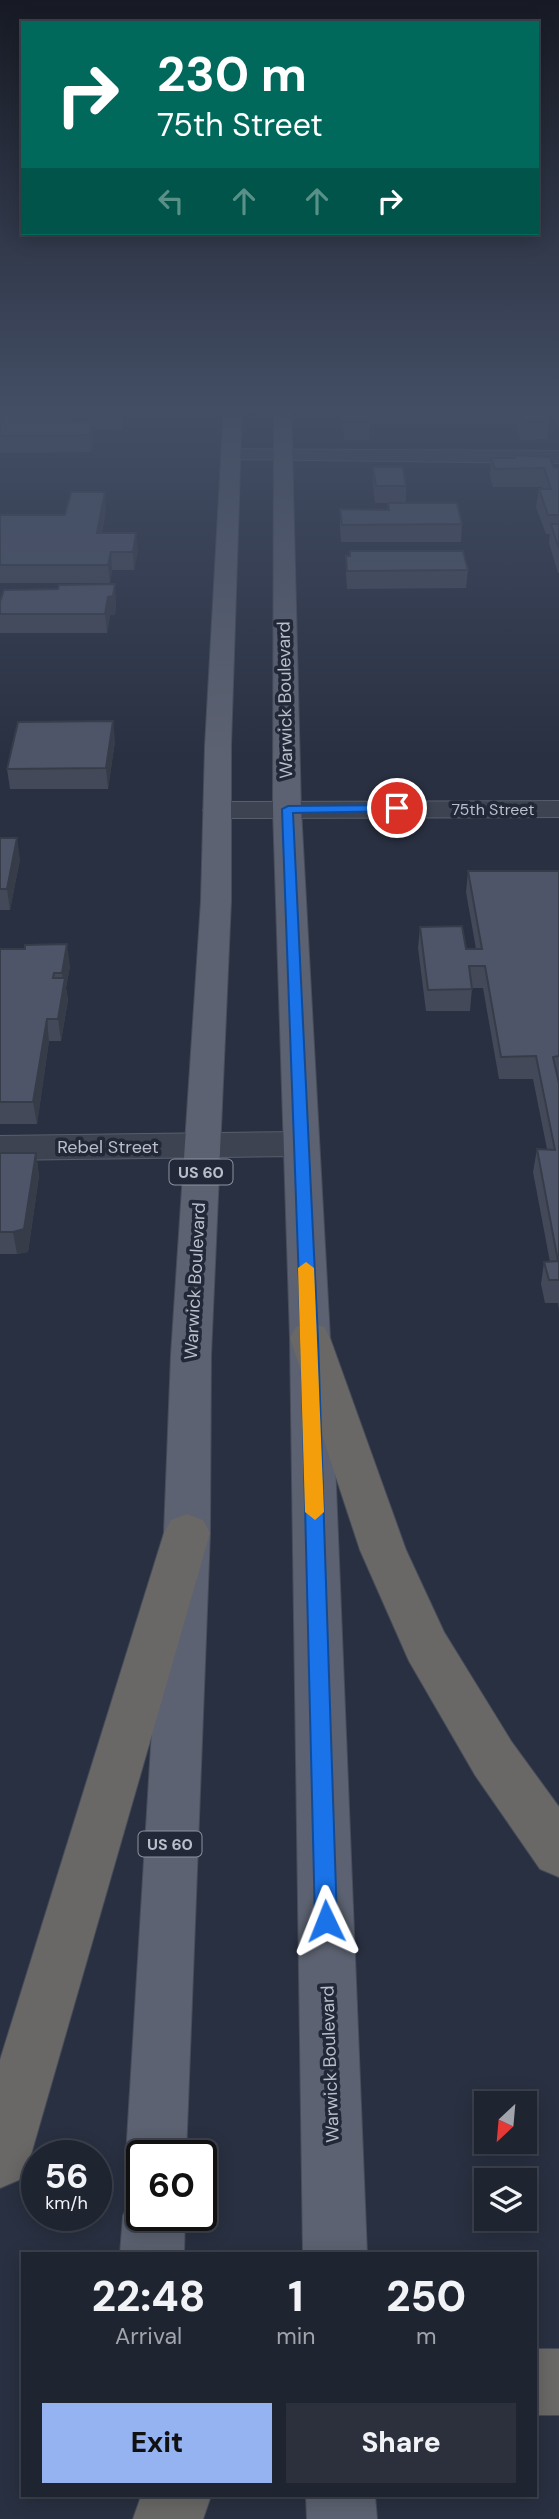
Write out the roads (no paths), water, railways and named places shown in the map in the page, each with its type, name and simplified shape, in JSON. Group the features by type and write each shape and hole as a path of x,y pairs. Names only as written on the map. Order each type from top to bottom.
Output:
{"highway":[{"path":"310,1338 383,1550 426,1646 493,1758 559,1851"},
{"path":"0,2158 187,1533"},
{"path":"537,2382 559,2382"},
{"path":"169,2519 176,2497"}],"main road":[{"name":"Warwick Boulevard","path":"157,2140 187,1533 191,1355 216,901 228,524"},
{"name":"Warwick Boulevard","path":"283,524 288,809 310,1338 335,2252"},
{"path":"152,2252 153,2231"},
{"path":"140,2519 141,2497"},
{"path":"341,2497 342,2519"}],"street":[{"name":"75th Street","path":"217,810 559,809"},
{"name":"Rebel Street","path":"0,1148 300,1144"}]}
